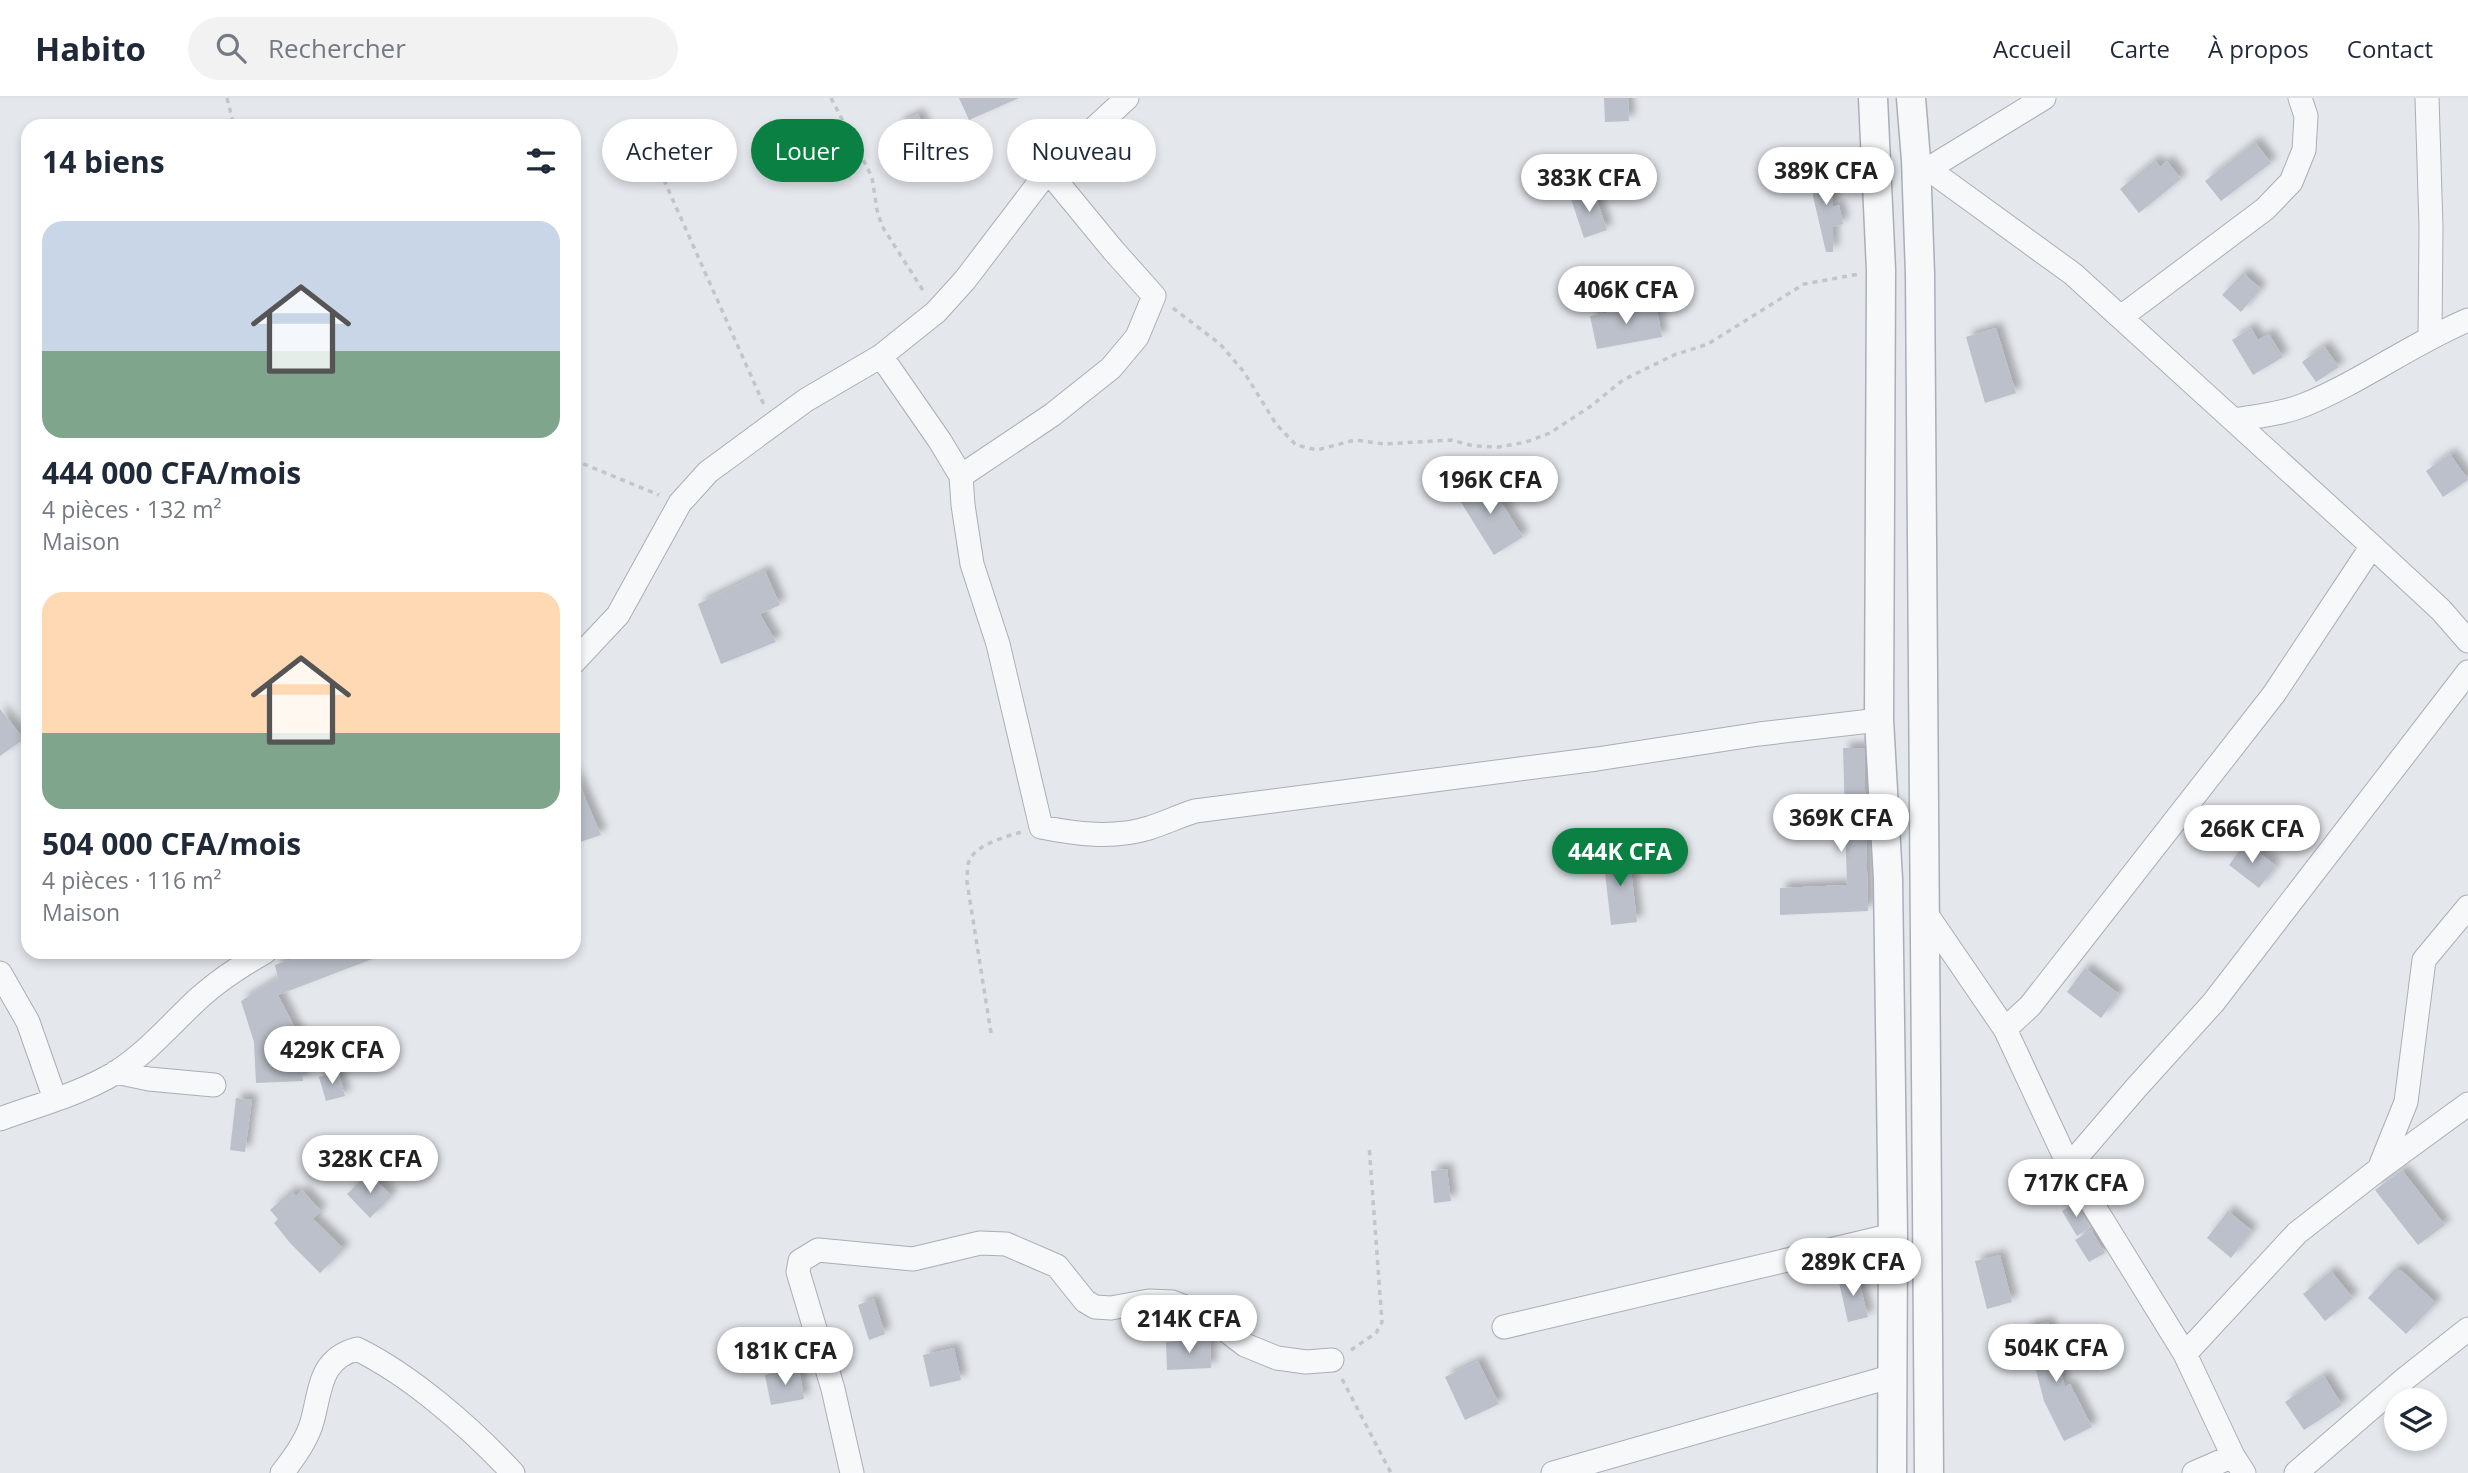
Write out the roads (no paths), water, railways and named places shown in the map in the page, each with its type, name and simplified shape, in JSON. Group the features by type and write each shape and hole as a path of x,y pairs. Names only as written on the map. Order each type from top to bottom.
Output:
{"street":[{"path":"1105,119 1127,98"},
{"path":"1873,98 1881,270 1879,720 1888,879 1893,1235 1892,1473"},
{"path":"1911,98 1922,164 1929,1473"},
{"path":"1922,164 2044,98"},
{"path":"2121,317 2265,208 2291,182 2304,150 2306,116 2300,98"},
{"path":"2427,98 2431,227 2430,336"},
{"path":"1922,164 2073,274 2441,610 2468,641"},
{"path":"581,655 618,615 680,503 708,472 806,400 881,356 936,312 965,280 1040,182"},
{"path":"961,477 1052,415 1111,368 1137,337 1154,296 1057,182"},
{"path":"2235,420 2269,415 2303,405 2430,336 2468,320"},
{"path":"881,356 940,441 961,477 972,564 998,644 1041,827 1072,833 1116,835 1149,828 1195,811 1879,720"},
{"path":"2005,1029 2030,1006 2274,694 2372,546"},
{"path":"2069,1166 2213,1003 2468,672"},
{"path":"2379,1169 2406,1102 2424,960 2468,907"},
{"path":"1925,912 2005,1029 2069,1166 2185,1354 2239,1464 2194,1473"},
{"path":"0,1119 91,1085 116,1072 202,995 253,959"},
{"path":"0,973 29,1022 55,1099"},
{"path":"116,1072 149,1079 214,1086"},
{"path":"2185,1354 2297,1233 2468,1104"},
{"path":"1504,1327 1893,1235"},
{"path":"852,1473 833,1390 798,1272 800,1261 818,1250 913,1259 980,1243 1006,1244 1057,1266 1085,1301 1095,1307 1111,1308 1149,1301 1172,1302 1206,1315 1245,1345 1277,1358 1306,1362 1332,1360"},
{"path":"2296,1473 2406,1378 2468,1329"},
{"path":"282,1473 295,1457 312,1424 320,1383 334,1361 343,1353 357,1349 381,1361 456,1419 513,1473"},
{"path":"1553,1473 1893,1377"}]}
